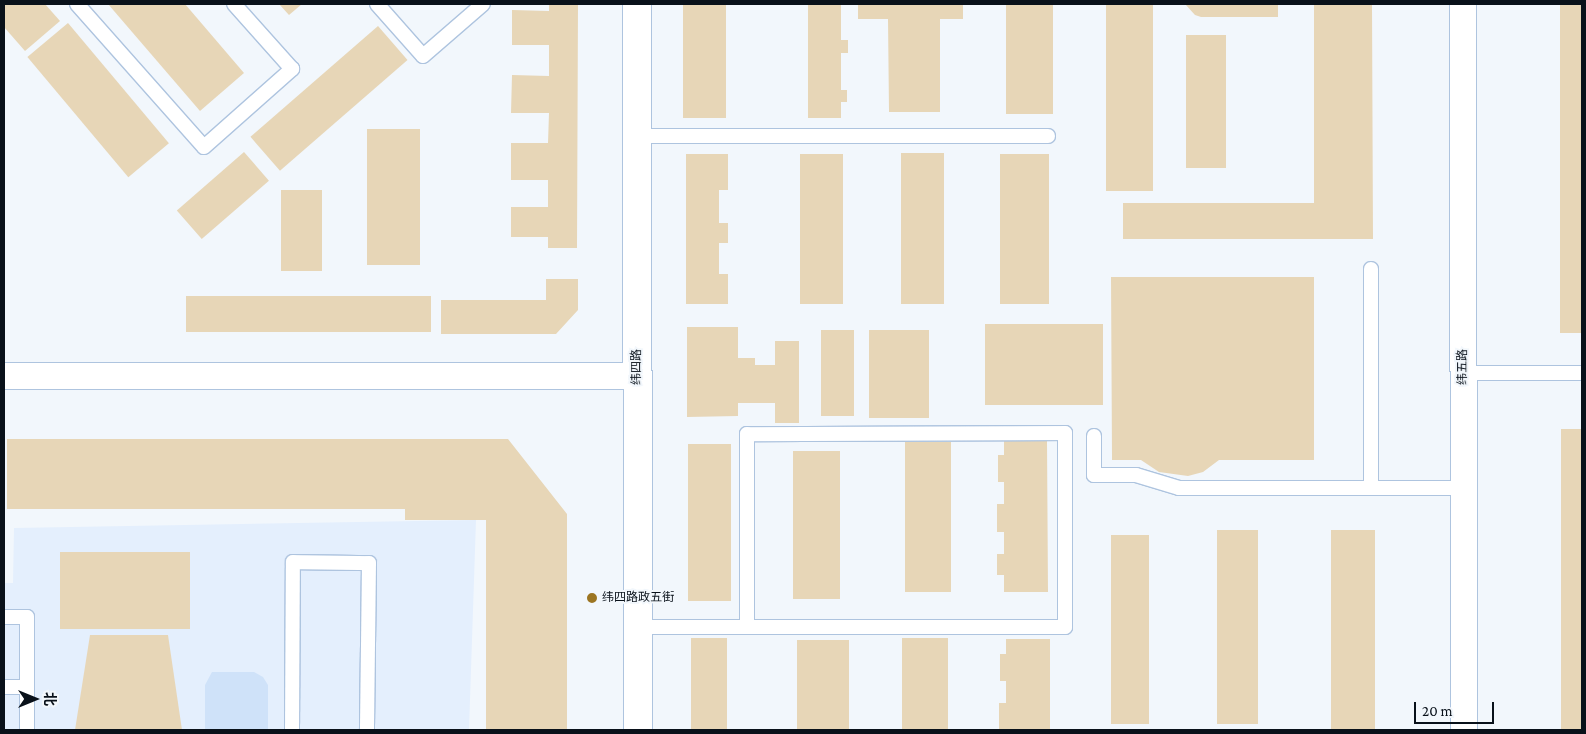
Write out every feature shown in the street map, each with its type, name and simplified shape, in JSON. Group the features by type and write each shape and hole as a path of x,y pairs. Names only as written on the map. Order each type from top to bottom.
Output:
{"street":[{"name":"纬四路","path":"637,4 638,730"},
{"name":"纬五路","path":"1462,4 1464,730"},
{"path":"4,376 638,376"}],"lane":[{"path":"77,4 204,147 292,70 234,4"},
{"path":"377,4 424,56 483,4"},
{"path":"637,136 1048,136"},
{"path":"1371,269 1371,488"},
{"path":"1463,373 1582,373"},
{"path":"638,627 747,627 1065,627 1065,434 747,434 747,627"},
{"path":"1094,436 1094,475 1136,475 1179,488 1463,488"},
{"path":"292,730 293,562 369,563 367,730"},
{"path":"4,617 27,617 27,730"},
{"path":"4,687 27,687"}],"shaded area":[{"path":"476,520 469,730 4,730 4,583 13,583 14,528"},
{"path":"212,672 254,672 263,677 268,685 268,730 205,730 205,685"}],"building":[{"path":"4,4 45,4 60,21 25,51 4,27"},
{"path":"108,4 185,4 244,73 200,111"},
{"path":"279,4 302,4 289,15"},
{"path":"549,4 578,4 577,248 548,248 548,237 511,237 511,207 548,207 548,180 511,180 511,143 548,143 549,113 511,113 512,75 549,76 549,45 512,45 512,10 549,11"},
{"path":"683,4 726,4 726,118 683,118"},
{"path":"808,4 841,4 841,40 848,40 848,53 841,53 841,90 847,90 847,102 841,102 841,118 808,118"},
{"path":"858,4 963,4 963,19 940,19 940,112 889,112 888,19 858,19"},
{"path":"1006,4 1053,4 1053,114 1006,114"},
{"path":"1106,4 1153,4 1153,191 1106,191"},
{"path":"1185,4 1278,4 1278,17 1201,17 1195,15"},
{"path":"1314,4 1372,4 1373,239 1123,239 1123,203 1314,203"},
{"path":"1560,4 1582,4 1582,333 1560,333"},
{"path":"68,23 169,143 128,177 27,57"},
{"path":"378,26 408,60 280,171 250,137"},
{"path":"1186,35 1226,35 1226,168 1186,168"},
{"path":"367,129 420,129 420,265 367,265"},
{"path":"244,152 269,181 202,239 177,210"},
{"path":"901,153 944,153 944,304 901,304"},
{"path":"686,154 728,154 728,190 719,190 719,223 728,223 728,243 719,243 719,274 728,274 728,304 686,304"},
{"path":"800,154 843,154 843,304 800,304"},
{"path":"1000,154 1049,154 1049,304 1000,304"},
{"path":"281,190 322,190 322,271 281,271"},
{"path":"1111,277 1314,277 1314,460 1219,460 1203,472 1188,476 1159,472 1141,460 1112,460"},
{"path":"546,279 578,279 578,310 556,334 441,334 441,300 546,300"},
{"path":"186,296 431,296 431,332 186,332"},
{"path":"985,324 1103,324 1103,405 985,405"},
{"path":"687,327 738,327 738,358 755,358 755,365 775,365 775,341 799,341 799,423 775,423 775,403 738,403 738,416 687,417"},
{"path":"821,330 854,330 854,416 821,416"},
{"path":"869,330 929,330 929,418 869,418"},
{"path":"1561,429 1582,429 1582,730 1561,730"},
{"path":"7,439 508,439 567,514 567,730 486,730 486,520 405,520 405,509 7,509"},
{"path":"1004,440 1047,440 1048,592 1004,592 1004,575 997,575 997,554 1004,554 1004,532 997,532 997,504 1004,504 1004,482 998,482 998,455 1004,455"},
{"path":"905,442 951,442 951,592 905,592"},
{"path":"688,444 731,444 731,601 688,601"},
{"path":"793,451 840,451 840,599 793,599"},
{"path":"1217,530 1258,530 1258,724 1217,724"},
{"path":"1331,530 1375,530 1375,730 1331,730"},
{"path":"1111,535 1149,535 1149,724 1111,724"},
{"path":"60,552 190,552 190,629 60,629"},
{"path":"90,635 168,635 182,730 75,730"},
{"path":"691,638 727,638 727,730 691,730"},
{"path":"902,638 948,638 948,730 902,730"},
{"path":"1006,639 1050,639 1050,730 999,730 999,703 1006,703 1006,681 1000,681 1000,654 1006,654"},
{"path":"797,640 849,640 849,730 797,730"}],"place":[{"name":"纬四路政五街","path":"592,598"}]}
